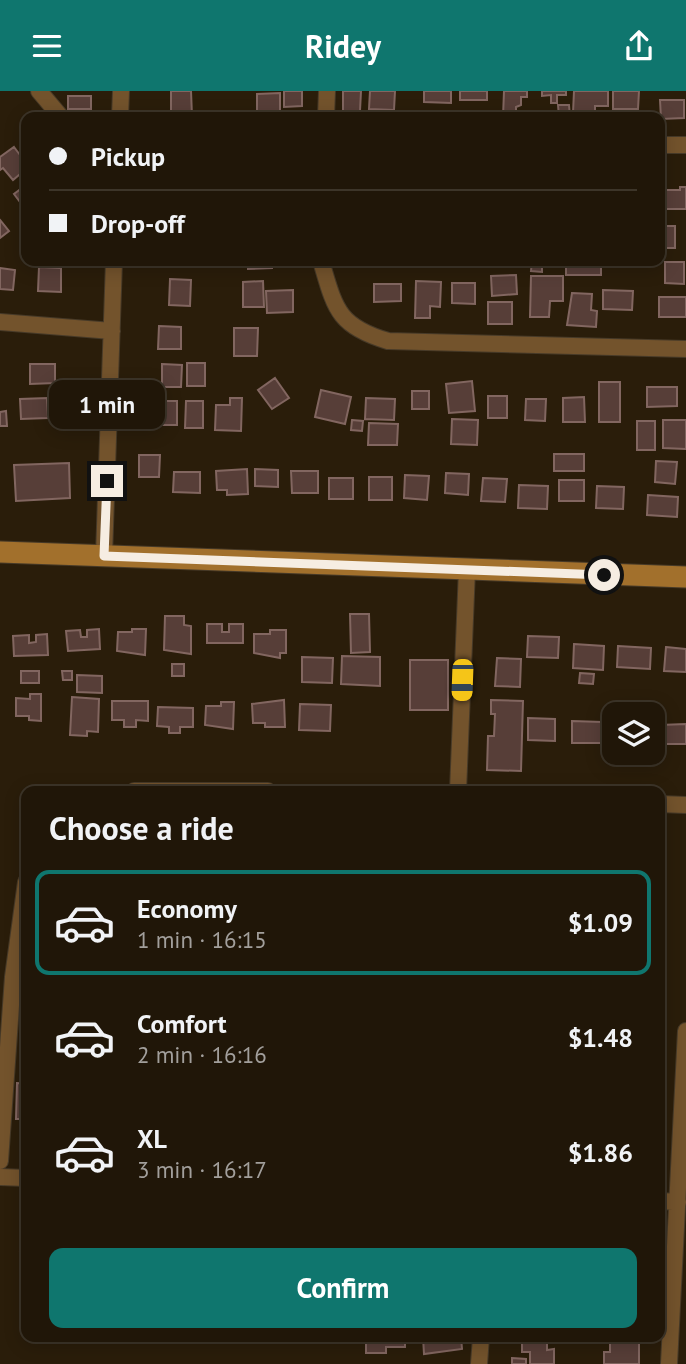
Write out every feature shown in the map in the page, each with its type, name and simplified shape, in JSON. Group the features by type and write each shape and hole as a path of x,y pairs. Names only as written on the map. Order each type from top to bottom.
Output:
{"street":[{"path":"40,91 57,112"},
{"path":"120,112 121,91"},
{"path":"326,112 327,91"},
{"path":"665,145 686,145"},
{"path":"104,556 114,266"},
{"path":"323,266 336,306 348,324 388,341 686,349"},
{"path":"0,322 112,331"},
{"path":"0,552 686,577"},
{"path":"458,786 467,569"},
{"path":"665,804 686,805"},
{"path":"0,1161 20,977"},
{"path":"669,1364 686,1031"},
{"path":"0,1177 21,1178"},
{"path":"665,1201 678,1202"},
{"path":"479,1364 481,1342"}],"building":[{"path":"171,91 191,91 192,112 171,112"},
{"path":"284,91 302,91 302,106 284,107"},
{"path":"343,91 361,91 360,111 343,111"},
{"path":"370,91 395,91 394,110 369,109"},
{"path":"424,91 451,91 451,103 424,102"},
{"path":"460,91 487,91 487,100 460,100"},
{"path":"504,91 527,91 527,97 521,97 521,105 516,107 516,112 503,112"},
{"path":"542,91 566,91 566,95 557,95 557,103 551,103 551,95 542,96"},
{"path":"574,91 608,91 608,106 595,106 595,112 573,112"},
{"path":"613,91 639,91 638,109 613,109"},
{"path":"280,93 280,112 257,112 257,94"},
{"path":"68,96 91,96 91,109 68,109"},
{"path":"660,100 684,100 684,118 665,119 665,112 661,112"},
{"path":"558,105 569,105 570,112 559,112"},
{"path":"14,147 21,156 21,173 13,180 3,168 0,170 0,157"},
{"path":"680,187 686,187 686,209 665,209 665,190 680,190"},
{"path":"21,189 21,203 14,194"},
{"path":"0,220 9,231 0,238"},
{"path":"665,226 675,226 675,248 665,248"},
{"path":"665,262 684,262 684,284 665,283"},
{"path":"248,266 272,266 272,268 248,269"},
{"path":"532,266 542,266 542,272 531,271"},
{"path":"566,266 601,266 601,275 566,275"},
{"path":"39,267 61,268 61,292 38,291"},
{"path":"0,268 15,270 13,290 0,289"},
{"path":"516,275 517,294 492,296 491,276"},
{"path":"531,276 563,276 563,301 550,301 549,317 530,317"},
{"path":"170,279 191,280 190,306 169,305"},
{"path":"263,281 264,307 243,307 243,282"},
{"path":"416,281 441,282 440,307 430,306 430,318 415,318"},
{"path":"452,283 475,283 475,304 452,303"},
{"path":"374,284 401,284 401,301 374,302"},
{"path":"293,290 293,312 267,313 266,291"},
{"path":"603,290 633,291 632,310 603,309"},
{"path":"572,293 592,294 591,310 597,311 596,327 567,325"},
{"path":"659,297 686,297 686,317 659,317"},
{"path":"488,302 512,302 512,324 488,324"},
{"path":"159,326 181,327 181,349 158,349"},
{"path":"234,328 258,328 257,356 234,356"},
{"path":"187,363 205,363 205,386 187,386"},
{"path":"30,364 55,364 55,383 30,384"},
{"path":"162,364 182,365 181,387 162,387"},
{"path":"275,378 289,398 272,409 258,390"},
{"path":"472,381 475,411 449,413 446,384"},
{"path":"599,382 620,382 620,422 599,422"},
{"path":"647,387 677,387 677,406 647,407"},
{"path":"321,390 351,397 345,424 315,417"},
{"path":"412,391 429,391 429,409 412,409"},
{"path":"488,396 507,396 507,418 488,418"},
{"path":"584,397 585,422 563,422 563,398"},
{"path":"47,398 48,418 21,419 20,399"},
{"path":"230,398 242,398 241,431 215,430 216,405 230,405"},
{"path":"366,398 395,399 394,420 365,419"},
{"path":"526,399 546,399 545,421 525,420"},
{"path":"159,401 177,401 177,425 153,425 153,411 159,411"},
{"path":"186,401 203,401 203,428 185,428"},
{"path":"6,411 7,426 0,426 0,412"},
{"path":"452,419 478,420 477,445 451,444"},
{"path":"352,420 363,421 362,431 351,430"},
{"path":"663,420 686,420 686,449 663,448"},
{"path":"637,421 655,421 655,450 637,450"},
{"path":"369,423 398,424 397,445 368,445"},
{"path":"554,454 584,454 584,471 554,471"},
{"path":"139,455 160,455 159,477 139,477"},
{"path":"656,461 677,462 675,484 655,482"},
{"path":"69,463 70,498 16,501 14,465"},
{"path":"247,469 248,494 227,495 227,490 217,490 216,471"},
{"path":"255,469 278,470 278,487 255,486"},
{"path":"291,471 318,471 318,493 292,493"},
{"path":"174,472 200,472 200,493 173,492"},
{"path":"446,473 469,474 468,495 445,493"},
{"path":"405,475 429,476 427,500 404,498"},
{"path":"369,477 392,477 392,500 369,500"},
{"path":"329,478 353,478 353,499 329,499"},
{"path":"483,478 507,479 505,502 481,501"},
{"path":"559,480 584,480 584,501 559,501"},
{"path":"519,485 548,486 547,509 518,508"},
{"path":"597,486 624,487 623,509 596,508"},
{"path":"648,495 678,497 677,517 647,515"},
{"path":"350,614 369,614 370,652 351,653"},
{"path":"165,616 184,616 184,625 191,626 191,654 164,650"},
{"path":"207,624 222,624 222,632 229,632 229,624 243,624 243,643 207,643"},
{"path":"99,629 100,649 68,651 66,631 80,630 81,637 87,637 87,630"},
{"path":"132,629 146,629 145,655 117,651 118,632 132,632"},
{"path":"270,630 286,630 286,653 280,653 280,658 254,653 254,634 270,634"},
{"path":"47,634 48,655 14,656 13,636 29,635 29,643 36,642 36,635"},
{"path":"528,636 559,637 558,658 527,657"},
{"path":"574,644 604,646 603,670 573,668"},
{"path":"618,646 651,648 650,669 617,667"},
{"path":"666,647 686,649 686,672 664,671"},
{"path":"342,656 380,657 380,686 341,684"},
{"path":"302,657 333,658 332,683 302,682"},
{"path":"497,658 521,659 520,687 495,686"},
{"path":"410,660 448,660 448,710 410,710"},
{"path":"172,664 184,664 184,676 172,676"},
{"path":"21,671 39,671 39,683 21,683"},
{"path":"62,671 72,671 72,680 63,680"},
{"path":"580,673 594,674 593,684 579,683"},
{"path":"77,675 102,676 102,693 77,692"},
{"path":"30,694 41,694 41,721 29,720 29,716 16,716 16,698 30,699"},
{"path":"72,697 99,699 98,732 87,731 87,736 70,735"},
{"path":"284,700 285,727 265,727 265,723 253,723 252,704"},
{"path":"491,700 523,701 521,771 487,770 488,736 494,736 495,714 491,714"},
{"path":"112,701 148,701 148,721 136,720 136,727 124,727 124,720 112,720"},
{"path":"221,702 234,702 233,729 205,725 206,706 221,706"},
{"path":"300,704 331,705 330,731 299,730"},
{"path":"158,707 193,708 193,727 180,727 180,733 169,733 169,727 157,726"},
{"path":"528,718 555,719 555,741 528,740"},
{"path":"572,721 602,722 602,743 572,743"},
{"path":"686,724 686,744 665,744 665,725"},
{"path":"17,1083 21,1083 21,1119 16,1119"},
{"path":"366,1342 405,1342 405,1347 386,1347 386,1353 366,1353"},
{"path":"423,1342 461,1342 462,1349 424,1354"},
{"path":"522,1342 547,1342 547,1350 554,1349 554,1364 530,1364 530,1352 522,1352"},
{"path":"610,1342 639,1342 639,1364 604,1364 604,1352 610,1352"},
{"path":"512,1358 526,1359 526,1364 512,1364"}],"route":[{"path":"107,481 104,556 604,575"}]}
